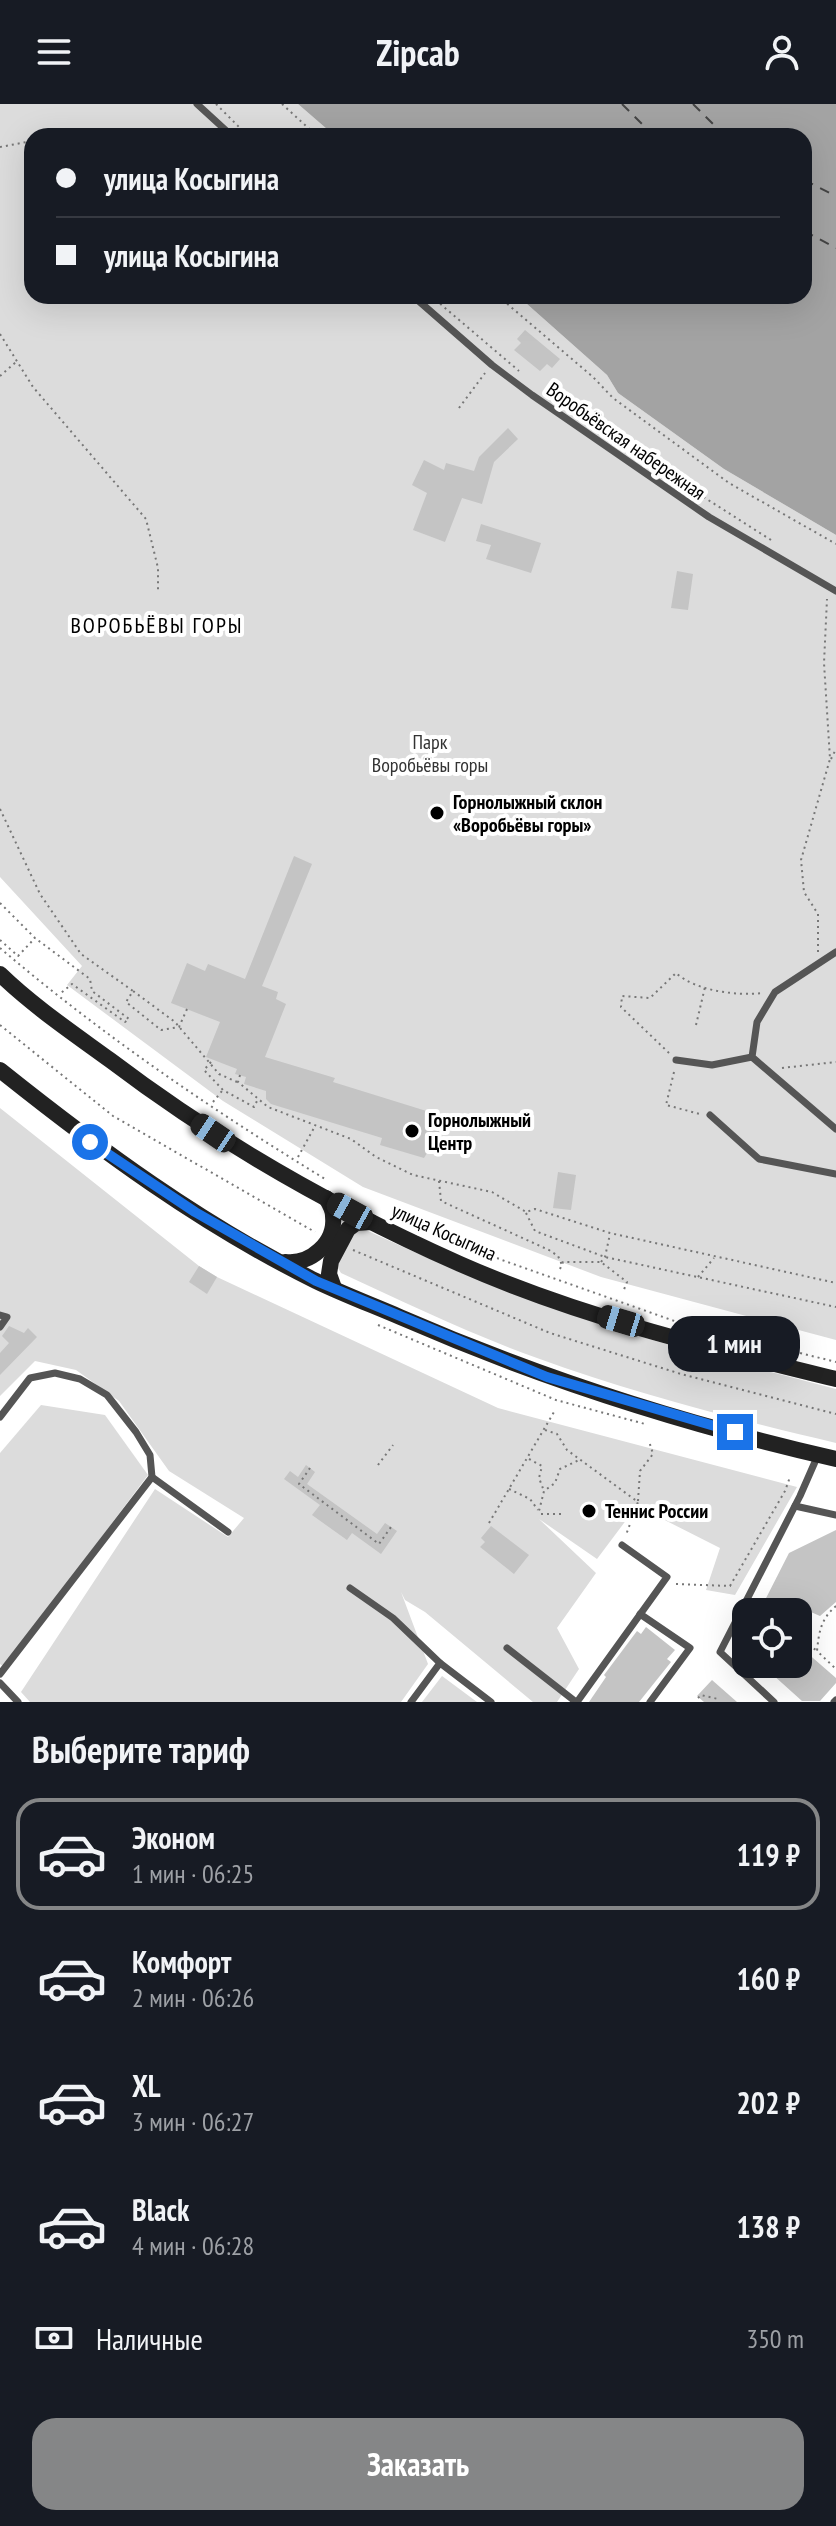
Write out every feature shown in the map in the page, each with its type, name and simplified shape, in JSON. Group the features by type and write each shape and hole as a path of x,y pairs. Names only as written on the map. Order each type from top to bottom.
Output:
{"main road":[{"name":"улица Косыгина","path":"0,974 153,1093 233,1146 373,1222 462,1265 574,1306 668,1336 836,1379"},
{"path":"0,1070 90,1142 195,1212 334,1288 547,1377 836,1459"},
{"path":"326,1198 333,1213 329,1274 334,1288"},
{"path":"283,1262 300,1264 309,1260 356,1223 373,1222"}],"lane":[{"path":"197,104 223,128"},
{"name":"Воробьёвская набережная","path":"422,304 492,365 532,395 709,517 832,589"},
{"path":"752,1057 757,1022 775,992 836,952"},
{"path":"676,1060 712,1065 752,1057 836,1129"},
{"path":"710,1115 759,1159 836,1174"},
{"path":"0,1315 7,1317 0,1327"},
{"path":"0,1417 30,1378 55,1373 80,1379 107,1395 136,1432 150,1455 152,1477 0,1674"},
{"path":"774,1702 720,1652 818,1455"},
{"path":"152,1477 228,1532"},
{"path":"795,1506 836,1515"},
{"path":"507,1648 576,1702 667,1577 622,1545"},
{"path":"350,1588 393,1618 440,1663 491,1702"},
{"path":"640,1614 690,1648 650,1702"},
{"path":"411,1702 440,1663"},
{"path":"0,1683 18,1702"}],"path":[{"path":"216,104 240,128"},
{"path":"282,104 308,128"},
{"path":"0,147 24,142"},
{"path":"440,304 523,374"},
{"path":"507,304 613,398 729,483 836,544"},
{"path":"0,334 33,387 146,519 158,568 158,590"},
{"path":"0,376 16,362"},
{"path":"459,408 492,365"},
{"path":"650,462 781,546"},
{"path":"830,759 824,663 832,589"},
{"path":"817,965 818,914 804,892 801,860 830,759 836,749"},
{"path":"0,809 40,894 81,954 179,1027 219,1074 238,1082 258,1100 351,1139 376,1157 413,1175 492,1192 526,1212 535,1231 605,1257 836,1307"},
{"path":"0,903 35,938 90,979 92,991 129,1019 125,1022 72,984 61,993"},
{"path":"0,913 5,908"},
{"path":"0,940 18,956 35,938"},
{"path":"0,948 63,1002 218,1114 327,1180"},
{"path":"690,1111 666,1105 676,1060 621,1007 622,996 650,998 676,973 688,984 749,995 775,992"},
{"path":"696,1025 705,987"},
{"path":"133,991 126,1002 161,1030 179,1027"},
{"path":"179,1027 187,1009"},
{"path":"0,1025 113,1116 333,1241 550,1333 681,1374 836,1414"},
{"path":"211,1062 204,1070 223,1090 254,1107 258,1100"},
{"path":"767,1069 836,1062"},
{"path":"238,1082 240,1075"},
{"path":"213,1102 223,1090"},
{"path":"298,1157 315,1125"},
{"path":"439,1181 441,1201 549,1250 558,1256 561,1267 563,1262 601,1262 627,1282 623,1292"},
{"path":"526,1212 535,1209 610,1233 836,1283"},
{"path":"407,1222 502,1260 680,1323 836,1362"},
{"path":"601,1262 610,1233"},
{"path":"698,1277 715,1257"},
{"path":"489,1523 554,1412"},
{"path":"545,1430 557,1434 567,1450 638,1502"},
{"path":"622,1545 638,1502 640,1471 653,1454 649,1441"},
{"path":"378,1465 393,1445"},
{"path":"527,1459 542,1466 539,1478 544,1491 539,1511"},
{"path":"544,1491 555,1483 560,1469 580,1460"},
{"path":"310,1468 299,1484 355,1528 379,1544 391,1527"},
{"path":"662,1584 730,1586 790,1477"},
{"path":"509,1489 530,1499 541,1514 561,1514"},
{"path":"817,1651 819,1629 827,1614 836,1606"},
{"path":"812,1648 836,1669"},
{"path":"829,1663 836,1658"},
{"path":"701,1702 698,1698 701,1695 718,1699"}],"green space":[{"name":"Парк Воробьёвы горы","path":"0,104 298,104 326,128 24,128 24,304 527,304 607,375 618,393 724,469 836,535 836,1340 601,1277 363,1187 223,1101 67,985 82,966 0,877"},
{"path":"0,1108 217,1277 498,1408 797,1487 735,1595 706,1590 720,1548 633,1504 636,1507 597,1559 539,1519 596,1573 557,1628 579,1669 557,1702 533,1702 425,1612 405,1600 401,1592 428,1664 401,1702 30,1702 21,1692 155,1489 228,1537 244,1518 169,1471 119,1401 76,1370 35,1361 0,1396"},
{"path":"355,1225 478,1279 588,1320 693,1352 836,1389 836,1443 610,1383 512,1349 414,1307 341,1273 336,1265"},
{"path":"41,1405 105,1415 148,1475 4,1667 0,1664 0,1453"},
{"path":"442,1676 477,1702 422,1702"}],"shaded area":[{"path":"298,104 836,104 836,535 724,469 618,393 607,375 527,304 812,304 812,128 326,128"}],"building":[{"path":"525,330 560,359 552,368 547,364 540,371 514,350 521,343 517,339"},
{"path":"508,428 518,439 494,462 482,504 462,498 445,542 413,530 427,493 412,485 424,460 444,470 446,463 474,471 479,457"},
{"path":"481,524 541,543 531,573 486,559 491,545 476,541"},
{"path":"677,571 693,574 688,610 671,608"},
{"path":"294,856 312,864 262,986 278,992 276,999 286,1004 265,1057 449,1118 424,1158 380,1145 382,1138 271,1104 266,1099 266,1091 244,1084 246,1077 235,1074 237,1069 206,1057 220,1022 171,1003 187,963 205,971 208,964 245,979"},
{"path":"558,1172 576,1175 571,1210 553,1208"},
{"path":"199,1266 217,1277 207,1294 189,1282"},
{"path":"9,1326 24,1333 28,1328 37,1337 0,1375 0,1353 9,1343 2,1336"},
{"path":"306,1465 315,1472 307,1484 377,1534 385,1523 397,1531 381,1554 352,1533 347,1540 312,1515 320,1505 284,1479 290,1471 298,1477"},
{"path":"491,1526 529,1555 514,1574 480,1547 485,1542 481,1538"},
{"path":"836,1530 836,1602 820,1616 812,1612 812,1598 766,1598 789,1553"},
{"path":"646,1627 675,1650 667,1659 671,1662 639,1702 589,1702 606,1677 604,1675 637,1631 641,1634"},
{"path":"812,1657 836,1678 836,1683 820,1701 802,1701 777,1678 812,1678"},
{"path":"712,1680 737,1702 704,1702 697,1696"}],"ferry route":[{"path":"622,104 646,128"},
{"path":"693,104 717,128"},
{"path":"812,184 836,196"},
{"path":"812,235 836,248"}],"place":[{"name":"Горнолыжный склон «Воробьёвы горы»","path":"437,813"},
{"name":"Горнолыжный Центр","path":"412,1131"},
{"name":"Теннис России","path":"589,1511"}],"district":[{"name":"ВОРОБЬЁВЫ ГОРЫ","path":"157,625"}],"route":[{"path":"90,1142 195,1212 316,1281 547,1377 735,1432"}]}
